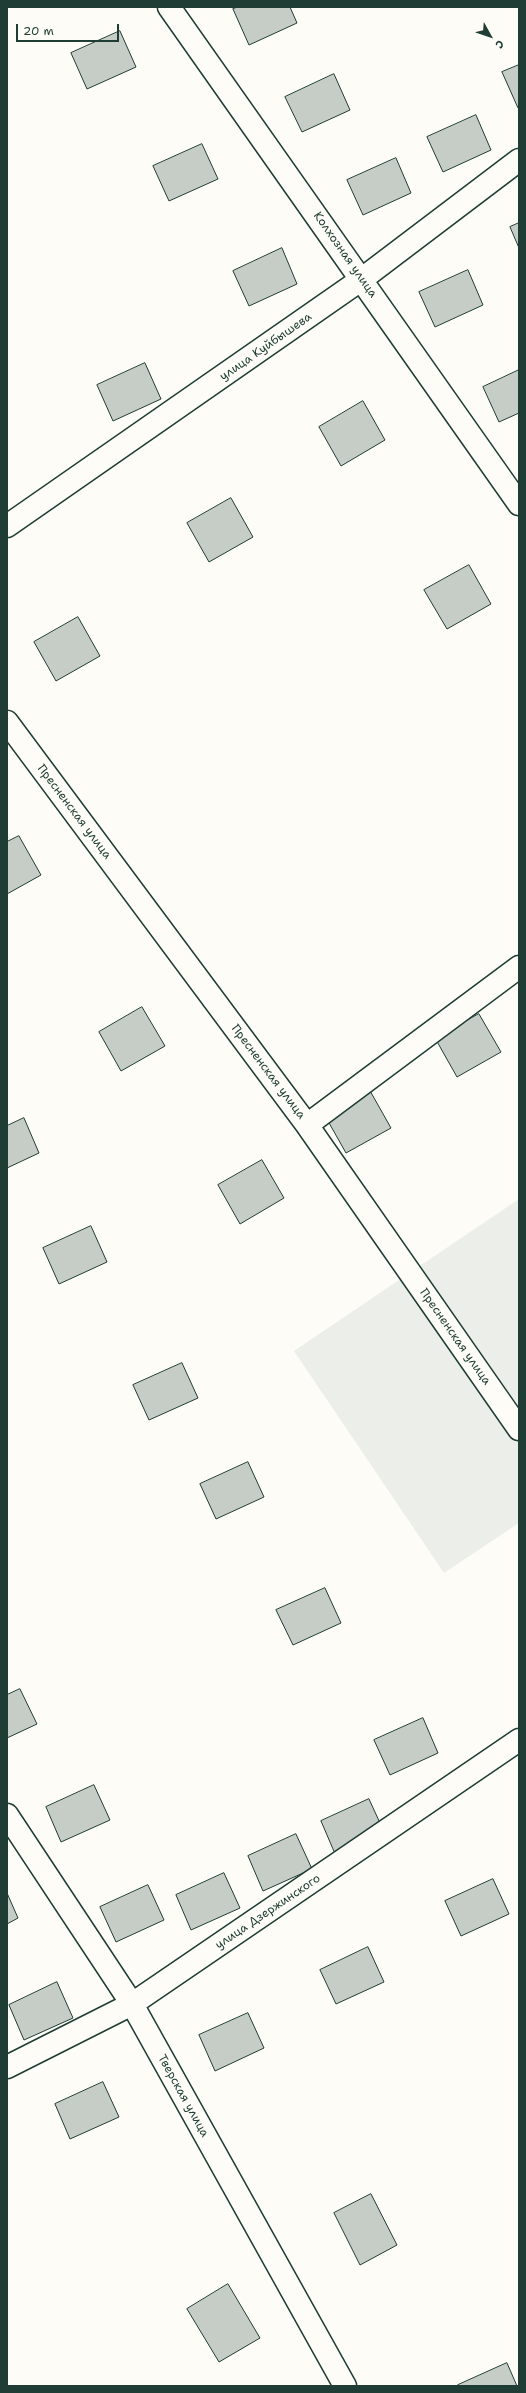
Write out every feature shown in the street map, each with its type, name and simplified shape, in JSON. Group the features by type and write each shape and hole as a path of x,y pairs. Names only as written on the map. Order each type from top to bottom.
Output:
{"street":[{"name":"Колхозная улица","path":"169,7 519,504"},
{"name":"улица Куйбышева","path":"7,526 362,279 519,160"},
{"name":"Пресненская улица","path":"7,722 307,1125 519,1429"},
{"path":"307,1125 519,967"},
{"name":"улица Дзержинского","path":"7,2067 132,2004 519,1740"},
{"name":"Тверская улица","path":"7,1815 132,2004 345,2386"}],"shaded area":[{"path":"519,1199 519,1523 444,1573 294,1351"}],"building":[{"path":"238,7 290,7 297,23 249,45 233,9"},
{"path":"120,31 136,67 87,89 71,53"},
{"path":"519,65 519,107 518,108 502,72"},
{"path":"334,74 350,110 302,132 285,97"},
{"path":"476,115 491,150 443,172 427,137"},
{"path":"202,144 218,179 169,201 153,166"},
{"path":"396,158 411,193 363,215 347,180"},
{"path":"519,223 519,248 510,227"},
{"path":"282,248 297,284 249,306 233,271"},
{"path":"468,270 483,305 435,327 419,292"},
{"path":"145,363 161,399 113,421 97,385"},
{"path":"519,370 519,413 499,422 483,387"},
{"path":"363,401 385,440 341,466 319,427"},
{"path":"231,498 253,537 209,562 187,523"},
{"path":"469,565 491,604 447,629 424,590"},
{"path":"78,617 100,656 56,681 34,642"},
{"path":"19,836 41,875 7,894 7,842"},
{"path":"142,1007 165,1046 121,1071 99,1032"},
{"path":"479,1014 501,1052 457,1077 435,1038"},
{"path":"369,1089 391,1128 346,1153 324,1114"},
{"path":"24,1118 39,1153 7,1168 7,1126"},
{"path":"262,1160 284,1198 240,1224 218,1185"},
{"path":"91,1226 107,1262 59,1284 43,1248"},
{"path":"182,1363 198,1398 149,1420 133,1385"},
{"path":"248,1462 264,1497 216,1519 200,1484"},
{"path":"325,1588 341,1623 293,1645 276,1610"},
{"path":"20,1689 37,1724 7,1738 7,1695"},
{"path":"423,1718 438,1753 390,1775 374,1740"},
{"path":"94,1785 110,1820 61,1842 46,1807"},
{"path":"369,1799 385,1834 336,1856 321,1821"},
{"path":"296,1834 312,1869 263,1891 248,1856"},
{"path":"224,1873 240,1908 191,1930 176,1895"},
{"path":"493,1879 509,1914 461,1936 445,1901"},
{"path":"148,1885 164,1920 116,1942 100,1907"},
{"path":"7,1893 18,1918 7,1924"},
{"path":"368,1947 384,1982 336,2004 320,1970"},
{"path":"57,1982 73,2018 24,2040 9,2005"},
{"path":"248,2013 264,2048 215,2071 199,2035"},
{"path":"103,2082 119,2117 70,2139 55,2104"},
{"path":"371,2194 397,2245 360,2265 334,2213"},
{"path":"228,2284 260,2338 219,2362 187,2309"},
{"path":"507,2363 517,2386 458,2385"}]}
